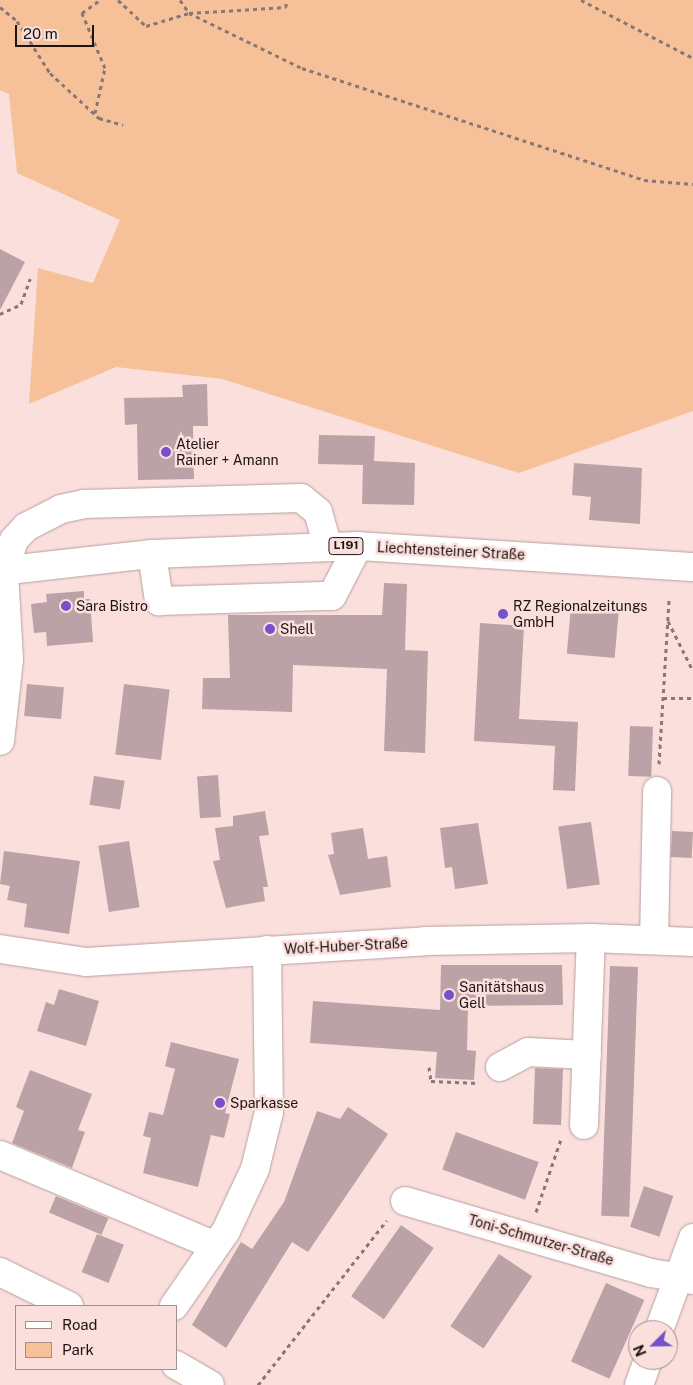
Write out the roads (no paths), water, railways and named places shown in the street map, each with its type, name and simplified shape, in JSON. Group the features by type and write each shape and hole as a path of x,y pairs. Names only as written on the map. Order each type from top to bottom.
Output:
{"street":[{"path":"0,741 9,659 2,571 14,540 26,527 61,509 84,504 301,498 318,512 328,547"},
{"name":"Liechtensteiner Straße","path":"2,571 152,554 358,546 693,567"},
{"path":"152,554 159,601 332,596 358,546"},
{"path":"654,940 657,791"},
{"path":"584,1125 591,938"},
{"name":"Wolf-Huber-Straße","path":"0,949 86,962 267,950 591,938 693,942"},
{"path":"175,1305 215,1246 255,1169 269,1112 267,950"},
{"path":"500,1067 528,1052 587,1054"},
{"path":"0,1155 215,1246"},
{"name":"Toni-Schmutzer-Straße","path":"405,1201 686,1279"},
{"path":"664,1320 686,1279 693,1238"},
{"path":"0,1272 67,1305"},
{"path":"178,1366 210,1385"},
{"path":"638,1385 644,1370"}],"place":[{"name":"Atelier Rainer + Amann","path":"166,452"},
{"name":"Sara Bistro","path":"66,606"},
{"name":"RZ Regionalzeitungs GmbH","path":"503,614"},
{"name":"Shell","path":"270,629"},
{"name":"Sanitätshaus Gell","path":"449,995"},
{"name":"Sparkasse","path":"220,1103"}]}
